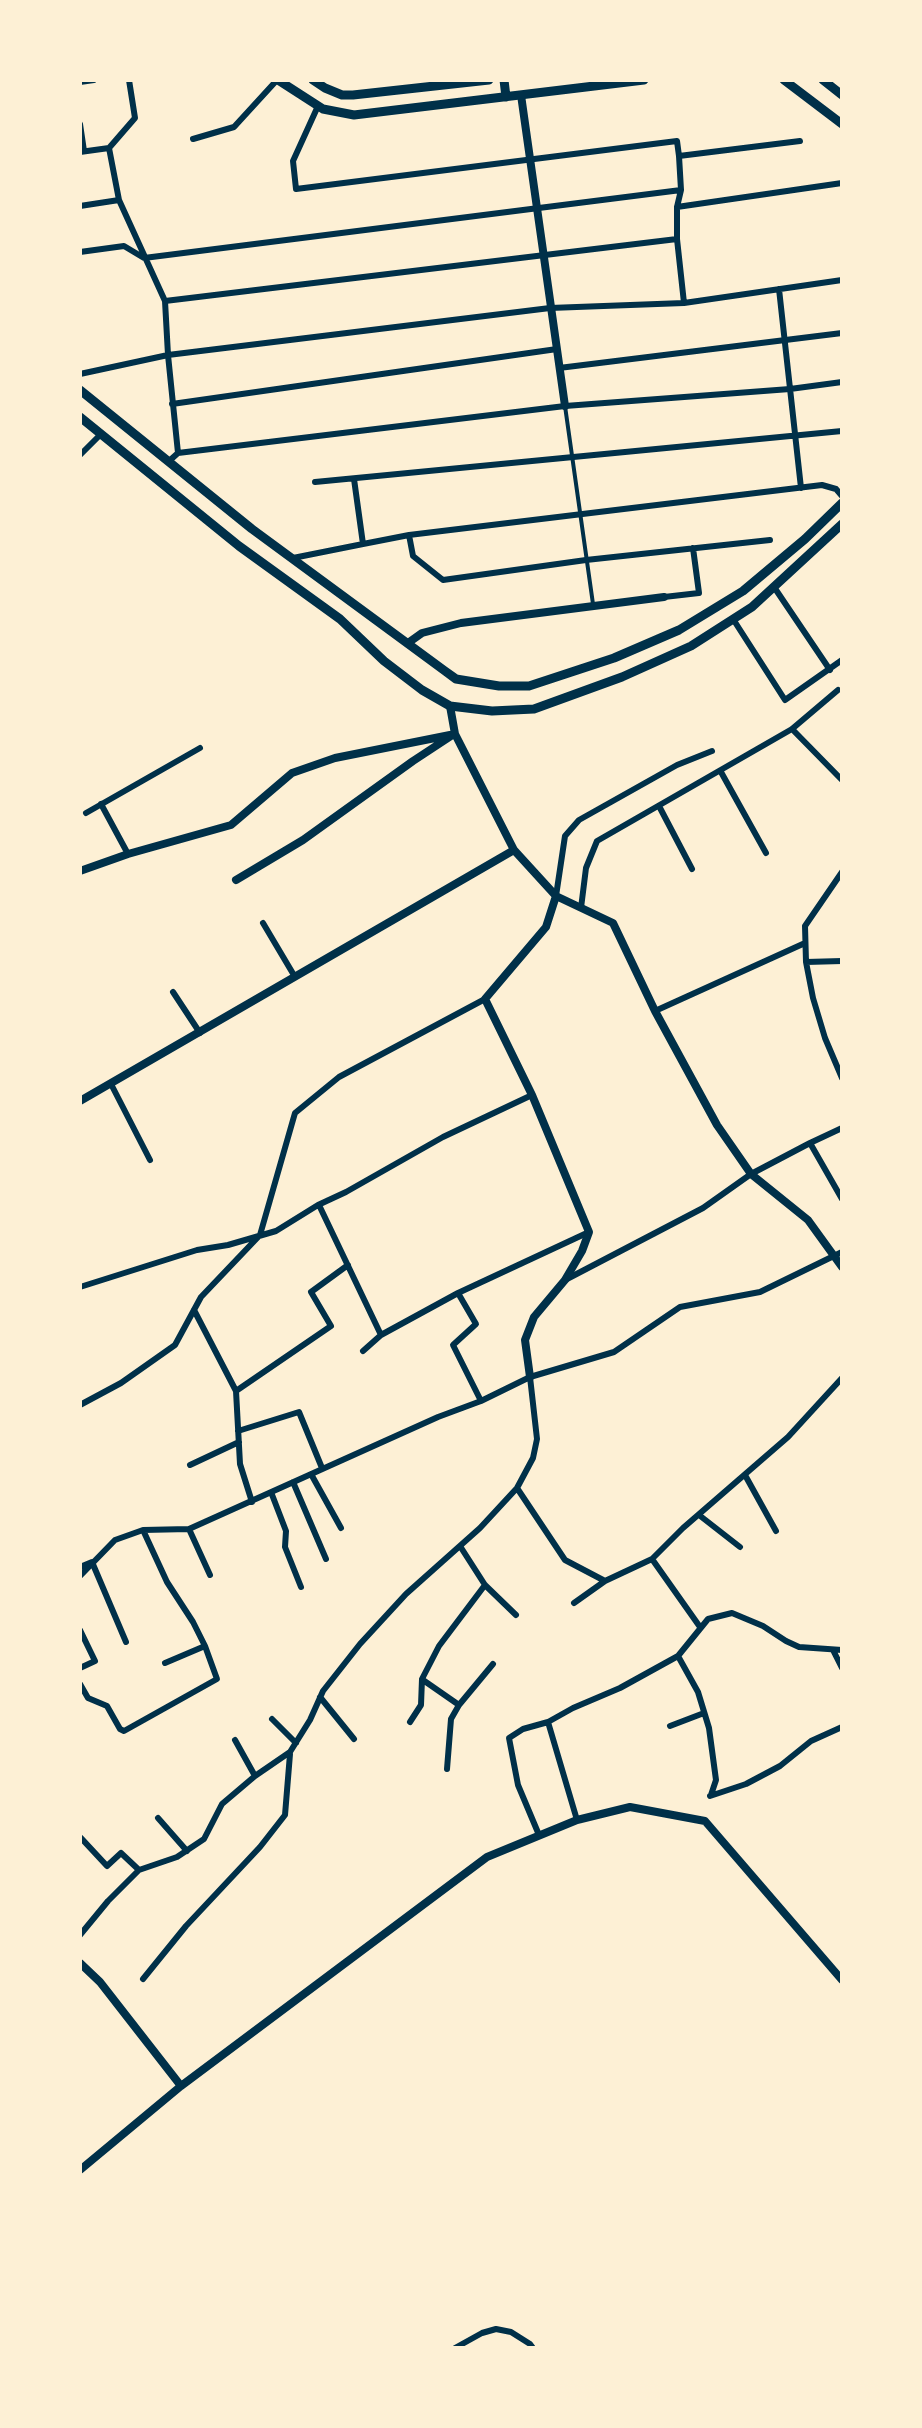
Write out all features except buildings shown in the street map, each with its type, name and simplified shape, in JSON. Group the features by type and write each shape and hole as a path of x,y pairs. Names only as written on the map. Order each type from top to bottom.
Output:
{"main road":[{"path":"278,80 318,106 354,115 644,80"},
{"path":"291,90 298,80"},
{"path":"313,80 325,88 353,95 490,80"},
{"path":"504,80 506,97"},
{"path":"784,80 842,124"},
{"path":"822,80 842,95"},
{"path":"80,390 168,462 456,679 499,686 530,686 614,658 680,630 743,591 806,539 842,499"},
{"path":"80,417 239,546 340,619 384,662 450,706 492,711 534,709 622,677 691,646 752,607 842,524"},
{"path":"155,478 168,462"},
{"path":"340,619 354,602"}],"street":[{"path":"80,82 94,80"},
{"path":"80,124 82,152 109,148 135,118 128,80"},
{"path":"193,138 234,127 278,80"},
{"path":"521,96 565,406"},
{"path":"318,106 293,161 296,188 677,140 681,190 677,239 684,303"},
{"path":"679,156 800,141"},
{"path":"109,148 119,200 165,301 178,453"},
{"path":"677,206 842,183"},
{"path":"80,252 124,246 144,258 681,190"},
{"path":"80,206 119,200"},
{"path":"165,301 677,239"},
{"path":"80,374 168,355 550,308 684,303 842,280"},
{"path":"779,289 801,488"},
{"path":"559,368 842,333"},
{"path":"172,404 557,349"},
{"path":"168,462 178,453 565,406 842,382"},
{"path":"316,482 842,431"},
{"path":"80,455 102,434"},
{"path":"354,479 363,544"},
{"path":"294,558 409,535 822,485 836,489 842,499"},
{"path":"409,535 413,556 443,580 770,540"},
{"path":"408,642 461,623 699,593 693,548"},
{"path":"774,587 830,670"},
{"path":"734,619 785,700 842,660"},
{"path":"580,908 586,868 597,841 792,729 838,690"},
{"path":"450,706 454,734 514,850 556,896 613,924 716,1125 752,1174 808,1220 838,1254 842,1266"},
{"path":"792,729 842,780"},
{"path":"80,871 231,826 292,773 335,758 454,734"},
{"path":"236,880 303,840 454,734"},
{"path":"86,812 200,748"},
{"path":"80,1406 121,1383 174,1345 201,1297 260,1236 295,1113 339,1078 484,999 546,926 556,896 565,836 579,820 676,765 712,751"},
{"path":"720,772 766,853"},
{"path":"101,804 128,854"},
{"path":"659,806 692,870"},
{"path":"80,1101 514,850"},
{"path":"842,872 805,926 813,998 842,1078"},
{"path":"263,923 295,978"},
{"path":"656,1011 806,943"},
{"path":"806,962 842,961"},
{"path":"174,992 200,1032"},
{"path":"80,1935 139,1870 178,1857 204,1839 222,1804 290,1752 320,1698 360,1644 406,1594 480,1528 517,1488 533,1458 537,1439 525,1340 534,1317 566,1280 588,1232 532,1095 484,999"},
{"path":"111,1084 150,1160"},
{"path":"80,1286 197,1250 276,1231 443,1136 532,1095"},
{"path":"566,1280 703,1208 752,1174 810,1142 842,1128"},
{"path":"810,1142 842,1199"},
{"path":"318,1205 381,1335"},
{"path":"363,1351 381,1335 458,1292 588,1232"},
{"path":"80,1576 116,1540 143,1530 188,1529 530,1377 614,1352 680,1307 760,1292 838,1254"},
{"path":"236,1391 331,1326 310,1292 348,1265"},
{"path":"458,1292 476,1324 453,1345 481,1401"},
{"path":"194,1310 236,1391 240,1464 252,1502"},
{"path":"574,1603 605,1580 652,1560 841,1382"},
{"path":"238,1431 299,1412 322,1468"},
{"path":"190,1465 239,1442"},
{"path":"311,1474 341,1528"},
{"path":"745,1475 776,1531"},
{"path":"293,1482 326,1560"},
{"path":"517,1488 565,1560 605,1580"},
{"path":"271,1492 301,1587"},
{"path":"698,1515 740,1547"},
{"path":"188,1529 210,1575"},
{"path":"80,1684 90,1701 107,1706 124,1731 217,1680 205,1646 167,1582 143,1530"},
{"path":"460,1546 485,1585 516,1615"},
{"path":"652,1560 700,1628"},
{"path":"80,1567 92,1562"},
{"path":"92,1562 126,1642"},
{"path":"410,1722 421,1704 422,1679 439,1646 485,1585"},
{"path":"539,1835 518,1785 509,1738 620,1688 678,1656 708,1620 732,1613 799,1646 838,1650 842,1668"},
{"path":"80,1630 94,1660 80,1668"},
{"path":"165,1663 205,1646"},
{"path":"678,1656 698,1692 709,1728 716,1780 710,1796 746,1784 780,1766 812,1741 842,1727"},
{"path":"447,1769 451,1718 493,1664"},
{"path":"422,1679 459,1705"},
{"path":"320,1698 354,1739"},
{"path":"670,1726 704,1713"},
{"path":"272,1719 296,1743"},
{"path":"548,1722 577,1820"},
{"path":"235,1740 256,1776"},
{"path":"144,1980 186,1926 285,1815 290,1752"},
{"path":"80,2170 181,2086 486,1857 577,1820 630,1807 705,1821 842,1980"},
{"path":"158,1818 187,1850"},
{"path":"81,1838 107,1866 121,1853 139,1870"},
{"path":"80,1963 100,1982 181,2086"},
{"path":"456,2348 496,2329 510,2332 533,2348"}],"lane":[{"path":"565,406 593,604"}]}
